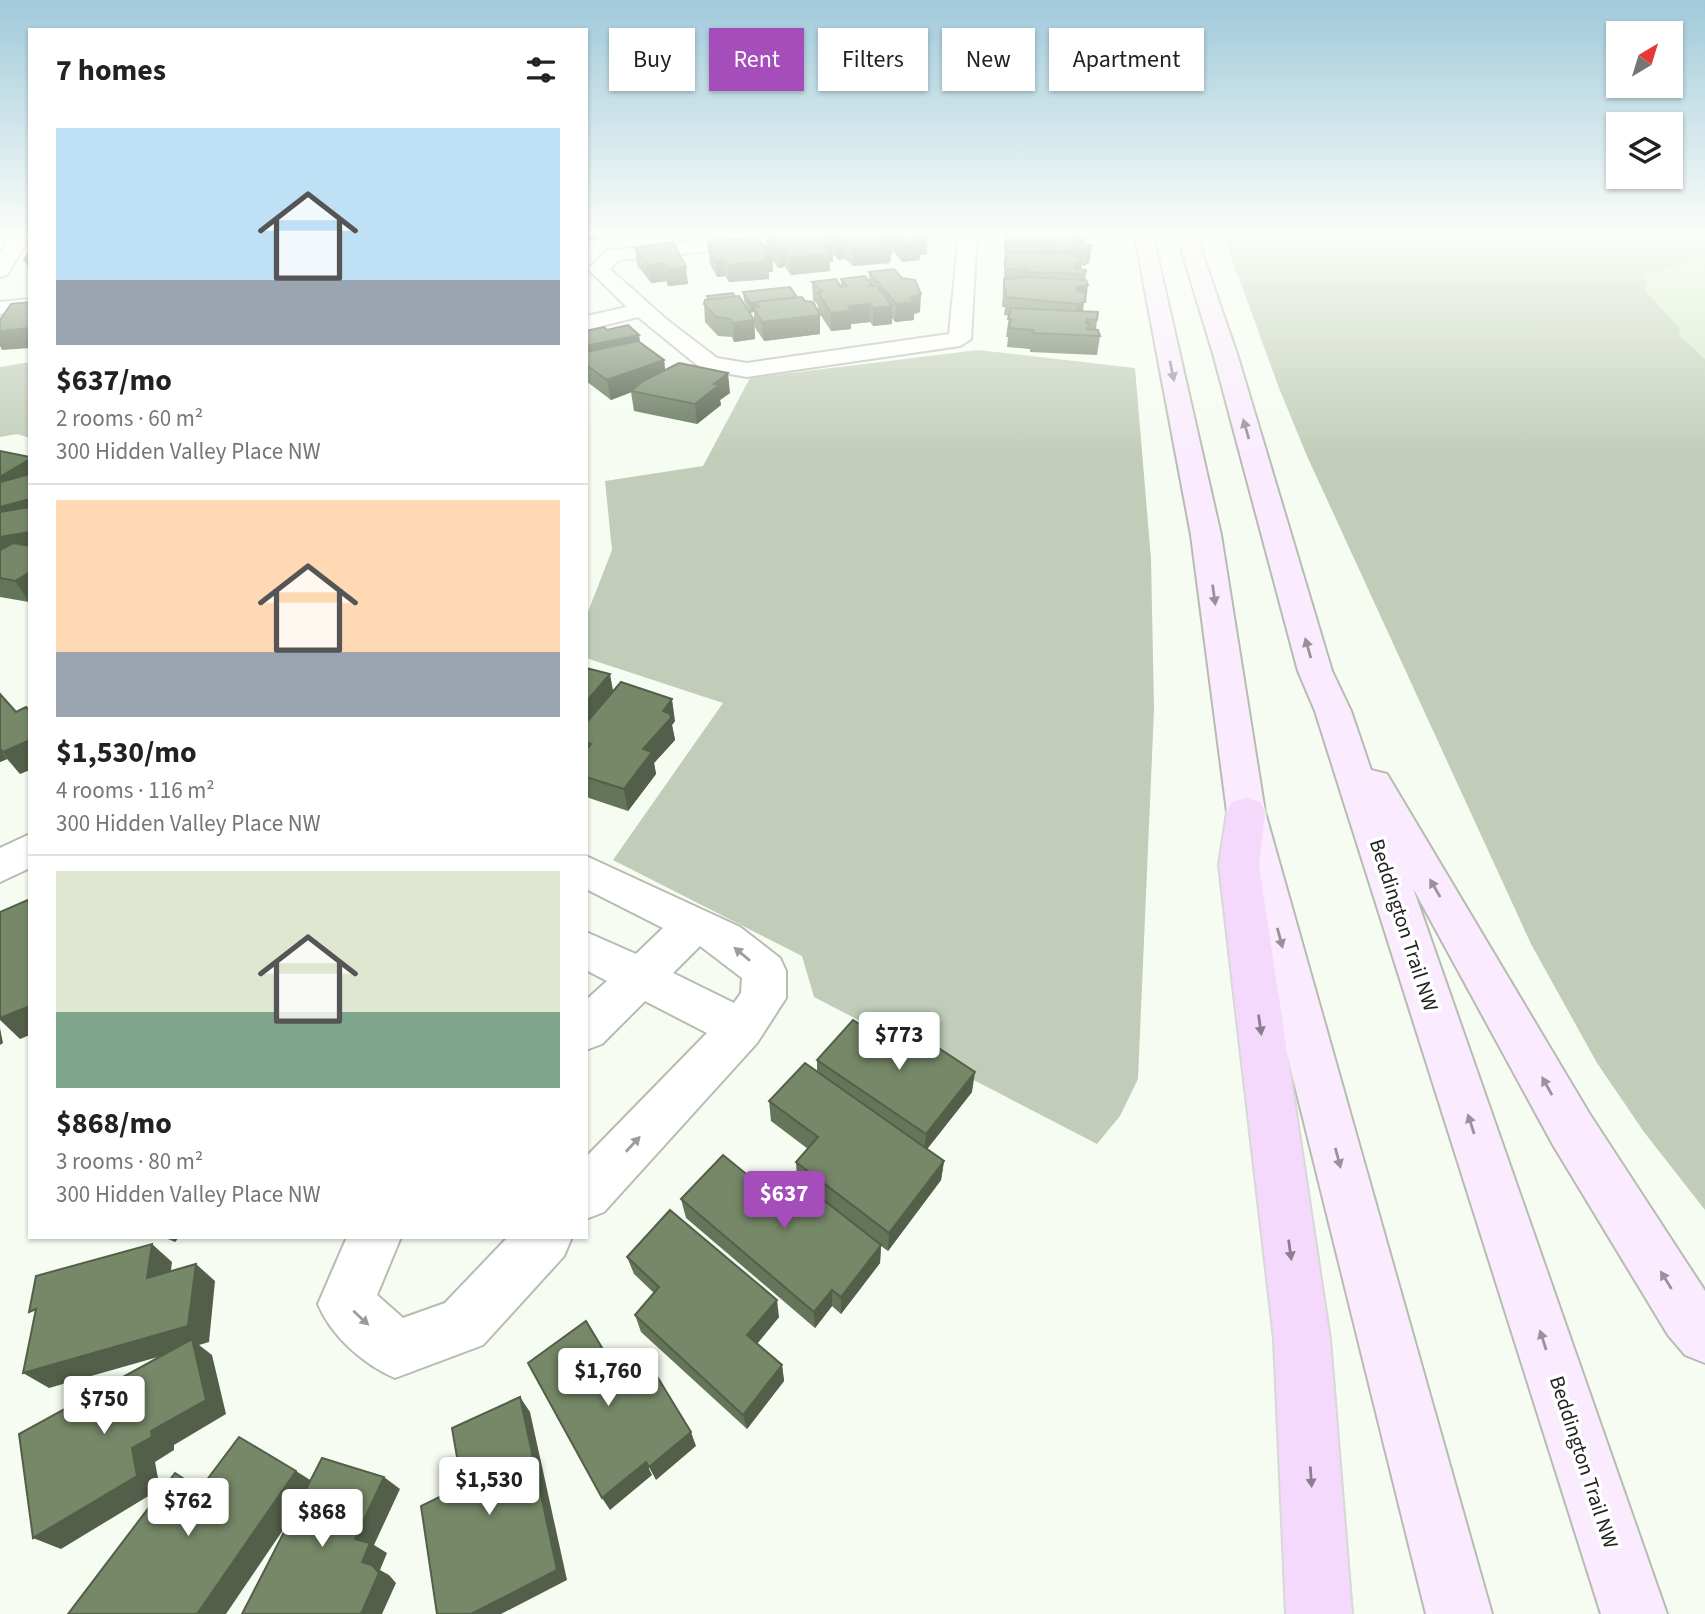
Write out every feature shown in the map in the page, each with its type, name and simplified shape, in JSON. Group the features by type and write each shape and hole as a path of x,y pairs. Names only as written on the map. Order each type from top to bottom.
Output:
{"main road":[{"path":"1159,307 1206,535 1246,811 1459,1614"},
{"name":"Beddington Trail NW","path":"1210,307 1315,671 1333,711 1634,1614"},
{"path":"1333,711 1571,1129 1688,1315 1705,1335"},
{"path":"1246,811 1239,865 1302,1339 1320,1614"}],"street":[{"path":"640,307 710,364 747,370 960,339 962,307"},
{"path":"588,323 650,317"},
{"path":"588,340 650,317"},
{"path":"0,867 28,850"},
{"path":"588,873 725,939 764,971 763,998 741,1029 588,1192"},
{"path":"588,1028 695,924"},
{"path":"588,949 741,1029"},
{"path":"373,1239 346,1304 395,1349 463,1325 543,1239"}],"shaded area":[{"path":"1250,307 1705,307 1705,1210 1644,1132 1597,1063 1531,944 1307,456"},
{"path":"1660,307 1705,307 1705,359 1679,335 1680,328"},
{"path":"978,350 1135,368 1151,559 1154,710 1138,1079 1120,1116 1097,1144 814,997 802,956 613,860 723,703 588,659 588,612 612,550 605,481 703,466 750,378"},
{"path":"28,362 28,437 17,434 0,437 0,367"}],"building":[{"path":"9,307 28,307 28,328 0,331 0,320"},
{"path":"707,307 746,307 754,320 733,323 730,319 716,317"},
{"path":"753,307 816,307 820,315 762,322"},
{"path":"827,307 849,307 851,311 831,313"},
{"path":"1011,308 1098,312 1097,320 1087,319 1086,323 1089,323 1087,329 1098,330 1100,336 1032,333 1033,330 1009,328"},
{"path":"628,325 639,335 588,346 588,331 604,327 607,330"},
{"path":"638,341 664,360 607,380 588,366 588,352"},
{"path":"679,363 728,373 714,384 719,385 695,404 631,391 643,381"},
{"path":"0,451 28,457 28,460 0,477"},
{"path":"28,475 28,500 0,507 0,482"},
{"path":"28,507 28,532 0,537 0,512"},
{"path":"13,543 28,546 28,573 15,581 0,578 0,550"},
{"path":"588,668 610,674 588,700"},
{"path":"621,682 672,699 663,711 670,714 671,718 643,749 652,752 624,789 588,778 588,748 591,744 588,743 588,721"},
{"path":"0,694 16,712 26,707 28,709 28,741 3,752 0,749"},
{"path":"28,900 28,1007 0,1018 0,912"},
{"path":"853,1020 881,1038 892,1025 901,1030 905,1026 975,1072 926,1134 817,1060"},
{"path":"805,1063 944,1161 889,1233 796,1162 818,1137 769,1101"},
{"path":"723,1155 767,1191 788,1172 881,1245 841,1297 832,1290 814,1312 681,1199"},
{"path":"670,1210 777,1300 747,1335 782,1365 743,1415 635,1315 659,1287 627,1257"},
{"path":"152,1244 147,1278 196,1264 188,1326 23,1373 36,1309 29,1312 36,1276"},
{"path":"586,1321 613,1366 622,1360 628,1369 644,1355 691,1432 649,1467 646,1462 602,1498 528,1363"},
{"path":"192,1339 206,1400 151,1431 152,1437 132,1448 137,1476 33,1538 19,1434"},
{"path":"520,1397 557,1570 471,1614 437,1614 421,1506 462,1486 452,1428"},
{"path":"239,1437 296,1471 197,1614 68,1614 175,1473 200,1489"},
{"path":"322,1458 384,1477 355,1539 370,1543 362,1562 372,1565 379,1573 361,1614 242,1614"}]}
